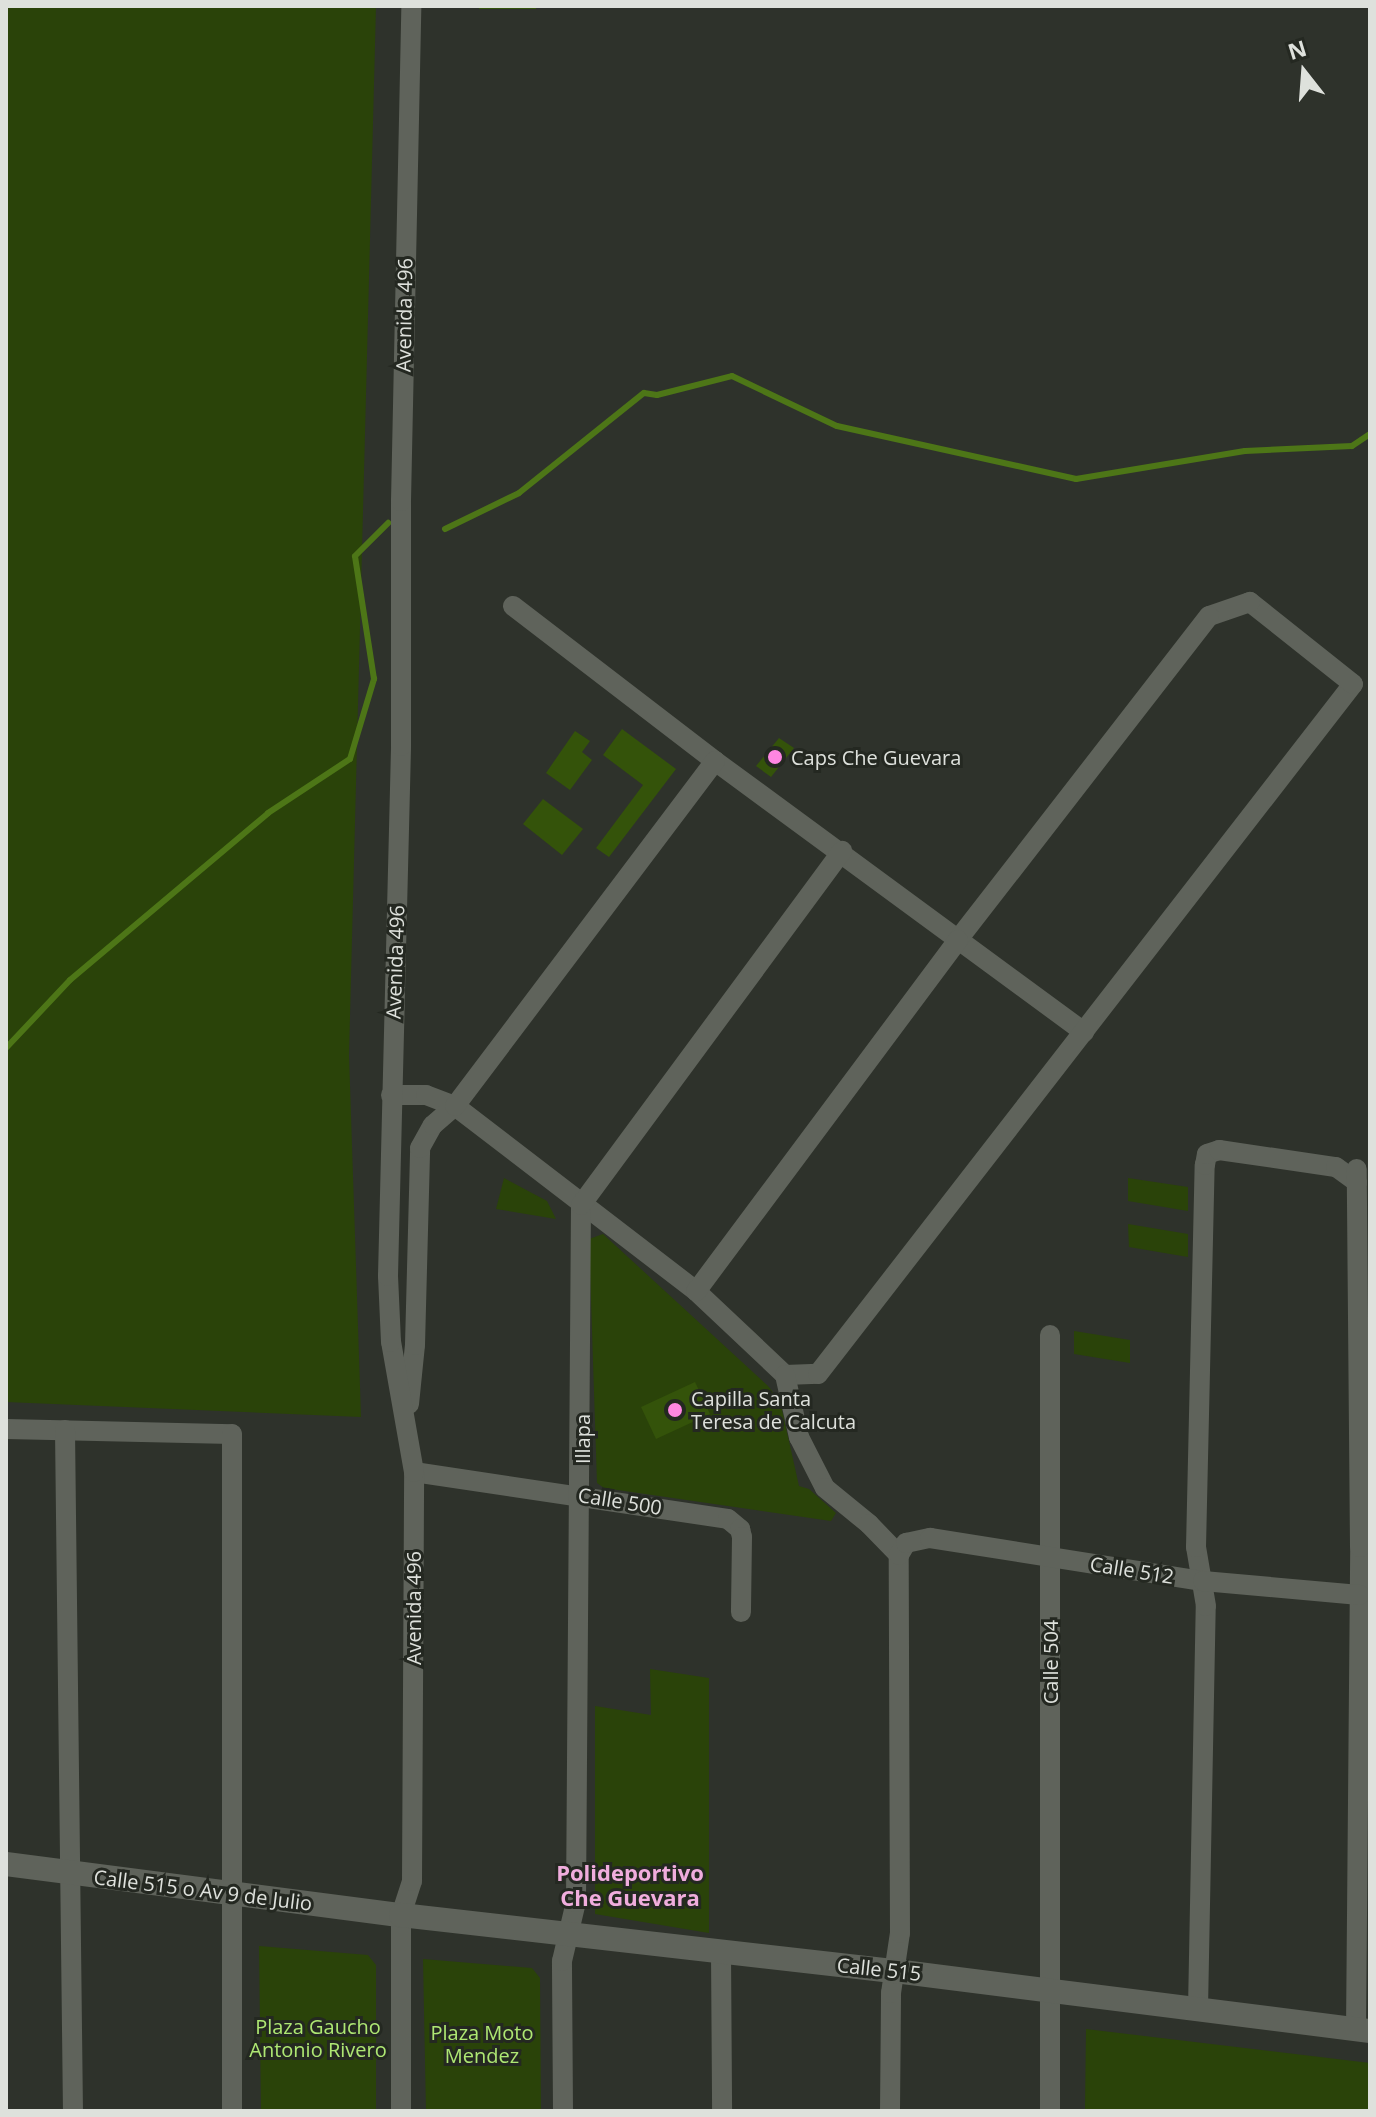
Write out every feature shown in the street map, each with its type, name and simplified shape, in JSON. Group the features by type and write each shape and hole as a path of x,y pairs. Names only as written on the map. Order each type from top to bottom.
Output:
{"street":[{"name":"Avenida 496","path":"401,2111 401,1915 412,1881 414,1472 391,1342 388,1276 401,746 400,554 411,6"},
{"path":"696,1291 958,940 1209,616 1250,602 1353,684 818,1374 785,1375"},
{"path":"513,606 715,761 842,851 1084,1032"},
{"path":"406,1428 415,1345 420,1148 433,1125 455,1106 715,761"},
{"path":"581,1205 842,851"},
{"path":"391,1095 426,1095 455,1106 696,1291 785,1375 799,1437 825,1488 902,1549 900,1933 891,1993 890,2111"},
{"path":"1198,2009 1203,1581 1196,1547 1207,1154 1219,1150 1336,1167 1357,1173 1365,1546 1359,1595 1363,2030"},
{"name":"Illapa","path":"563,2111 562,1961 576,1902 582,1494 581,1205"},
{"name":"Calle 504","path":"1050,1335 1053,1990 1050,2111"},
{"path":"6,1429 232,1434 232,2111"},
{"path":"65,1430 73,2111"},
{"name":"Calle 500","path":"414,1472 582,1494 728,1519 740,1529 742,1537 741,1612"},
{"name":"Calle 512","path":"902,1549 930,1538 1203,1581 1359,1595"},
{"name":"Calle 515 o Av 9 de Julio","path":"6,1864 401,1915"},
{"name":"Calle 515","path":"401,1915 895,1971 1363,2030"},
{"path":"721,1953 722,2111"}],"green space":[{"path":"6,6 376,6 349,1055 361,1417 6,1402"},
{"path":"504,1178 547,1201 556,1219 496,1209"},
{"path":"1128,1178 1188,1187 1188,1211 1128,1201"},
{"path":"1128,1224 1188,1234 1188,1257 1129,1247"},
{"path":"603,1234 768,1386 780,1401 799,1486 809,1489 836,1513 831,1521 604,1488 597,1483 589,1239"},
{"path":"1074,1331 1130,1340 1130,1363 1074,1354"},
{"path":"650,1669 709,1678 709,1933 595,1914 595,1706 651,1715"},
{"name":"Plaza Gaucho Antonio Rivero","path":"259,1946 368,1955 376,1965 376,2111 261,2111"},
{"name":"Plaza Moto Mendez","path":"423,1959 532,1968 540,1978 541,2111 426,2111"},
{"path":"1086,2029 1370,2063 1370,2111 1085,2111"}],"building":[{"path":"479,6 536,6 536,9 479,9"},
{"path":"622,729 676,769 609,857 596,848 643,785 603,755"},
{"path":"575,731 590,741 582,752 592,760 570,790 546,773"},
{"name":"Caps Che Guevara","path":"779,738 794,748 771,777 756,766"},
{"path":"543,799 583,829 562,855 523,824"},
{"name":"Capilla Santa Teresa de Calcuta","path":"695,1382 710,1414 656,1439 641,1407"}],"waterway":[{"path":"445,529 519,493 644,393 657,395 732,376 837,426 1076,479 1245,451 1352,446 1370,434"},
{"path":"6,1048 70,980 268,813 350,759 374,679 355,556 388,523"}],"place":[{"name":"Caps Che Guevara","path":"775,757"},
{"name":"Capilla Santa Teresa de Calcuta","path":"675,1410"}],"district":[{"name":"Polideportivo Che Guevara","path":"630,1884"}]}
